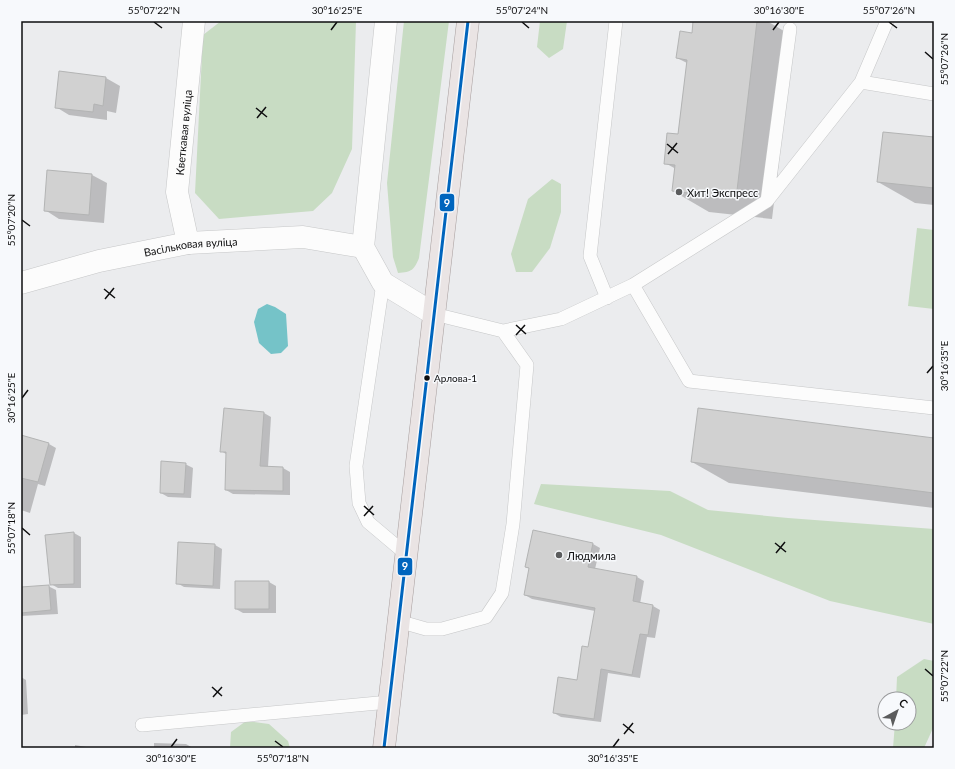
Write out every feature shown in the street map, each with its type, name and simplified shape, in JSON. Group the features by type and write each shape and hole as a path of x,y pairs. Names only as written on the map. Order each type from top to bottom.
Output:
{"main road":[{"path":"384,748 468,21"}],"street":[{"name":"Кветкавая вуліца","path":"188,243 177,192 194,21"},
{"path":"386,21 363,247 383,283 434,314"},
{"name":"Васільковая вуліца","path":"21,283 99,262 188,243 303,237 363,247"}],"lane":[{"path":"607,298 590,256 616,21"},
{"path":"434,314 503,331 561,319 633,285 767,201 861,82 887,21"},
{"path":"767,201 790,29"},
{"path":"861,82 934,94"},
{"path":"383,283 356,466 359,502 368,522 406,554"},
{"path":"633,285 689,381 934,408"},
{"path":"398,621 426,629 442,629 486,617 502,593 515,514 527,365 503,331"},
{"path":"142,725 389,702"}],"green space":[{"path":"221,21 356,21 352,149 332,193 313,211 219,219 195,193 203,35"},
{"path":"404,21 449,21 419,258 412,270 398,273 393,257 387,183"},
{"path":"540,21 567,21 563,49 549,58 537,47"},
{"path":"552,179 561,184 561,212 550,248 532,272 516,272 511,254 528,199"},
{"path":"917,228 934,230 934,309 908,306"},
{"path":"541,484 670,491 708,510 788,518 934,529 934,624 830,601 661,535 534,504"},
{"path":"924,659 934,661 934,726 924,748 893,748 894,731 917,731 917,691 896,691 897,677"},
{"path":"246,721 269,724 288,741 290,748 230,748 231,732"}],"water":[{"path":"267,304 286,314 288,346 281,353 271,354 259,343 254,322 258,309"}],"building":[{"path":"693,21 757,21 736,199 672,191 675,165 664,164 667,133 678,134 687,60 676,58 680,31 692,33"},
{"path":"59,71 106,77 103,106 94,104 93,112 55,108"},
{"path":"883,132 934,137 934,188 877,182"},
{"path":"47,170 92,174 89,215 44,211"},
{"path":"224,408 264,412 260,466 283,467 283,491 225,490 226,452 220,452"},
{"path":"698,408 934,438 934,493 691,462"},
{"path":"21,435 49,443 38,482 21,478"},
{"path":"161,461 186,463 184,494 160,493"},
{"path":"533,530 593,543 588,567 637,576 633,601 653,605 648,635 640,634 632,675 601,669 594,719 553,713 558,677 577,680 582,646 588,647 595,608 524,595 529,568 525,567"},
{"path":"74,532 74,584 50,585 45,535"},
{"path":"178,542 215,544 213,586 176,584"},
{"path":"235,581 269,581 269,609 235,609"},
{"path":"49,585 51,610 21,613 21,587"}],"transit line":[{"name":"9","path":"384,748 468,21"}],"place":[{"name":"Хит! Экспресс","path":"679,192"},
{"name":"Арлова-1","path":"427,378"},
{"name":"Людмила","path":"559,555"}]}
